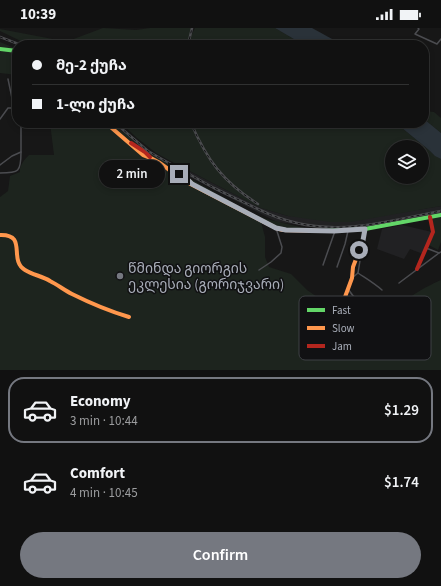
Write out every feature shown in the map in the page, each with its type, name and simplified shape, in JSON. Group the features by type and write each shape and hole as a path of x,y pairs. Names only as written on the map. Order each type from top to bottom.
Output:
{"main road":[{"path":"0,49 12,50"},
{"path":"112,128 129,142 145,152 150,158 178,177 276,228 286,230 348,231 441,215"},
{"path":"417,269 433,232 430,217"},
{"path":"0,235 6,234 15,240 17,244 18,262 22,268 49,280 88,302 129,317"},
{"path":"345,296 362,246"}],"street":[{"path":"418,28 419,29 415,34 428,40"},
{"path":"429,40 437,44 441,39"},
{"path":"0,119 8,108 12,108 12,98 8,79"},
{"path":"0,173 15,173 18,171 21,160 20,128"},
{"path":"0,165 12,156 21,152"},
{"path":"258,270 271,262 281,253 282,247 276,228"},
{"path":"352,278 358,273 365,229"},
{"path":"323,265 334,231"},
{"path":"337,267 348,231"},
{"path":"426,248 440,252"},
{"path":"399,283 440,252"},
{"path":"358,273 374,282 382,290"},
{"path":"348,289 353,296"}],"shaded area":[{"path":"103,28 136,30 150,28 192,28 190,38 195,28 275,28 295,40 71,40"},
{"path":"275,28 312,28 334,40 295,40"},
{"path":"0,29 58,40 19,40 0,31"},
{"path":"0,42 12,47 12,74 0,73"},
{"path":"429,112 434,112 441,118 441,133 429,123"},
{"path":"429,123 441,133 441,159 429,150 429,140 417,140 402,128 429,128"},
{"path":"51,128 118,128 180,173 250,212 266,219 309,229 283,228 263,219 261,222 265,237 265,257 269,267 291,274 307,290 316,296 299,296 299,360 431,360 431,296 413,296 441,280 441,370 0,370 0,197 8,191 10,176 20,172 21,165 29,155 54,155"},
{"path":"126,128 402,128 417,140 385,140 385,184 429,184 429,150 441,159 441,206 351,222 330,222 288,216 261,208 156,153"},
{"path":"187,170 261,208 288,216 368,218 441,206 441,215 360,226 323,228 277,222 184,174"},
{"path":"441,217 441,242 438,250 429,245 435,232 432,219"},
{"path":"402,225 432,232 423,254 410,249 404,259 377,249 382,229"}],"railway":[{"path":"189,40 192,28"},
{"path":"0,37 12,42"},
{"path":"121,128 148,151 214,188 260,210 283,219 306,225 350,227 441,211"},
{"path":"193,128 203,148 217,169 235,187 258,204"}],"traffic: fast":[{"path":"0,49 12,50"},
{"path":"322,231 365,229 441,215"}],"traffic: slow":[{"path":"112,128 143,155 162,164 177,177 276,228 283,230 322,231"},
{"path":"173,172 186,178 191,183"},
{"path":"0,235 8,236 16,243 18,260 20,266 25,270 47,279 86,301 129,317"},
{"path":"345,296 352,278 353,267 361,246"}],"traffic: jam":[{"path":"131,143 150,157"},
{"path":"417,269 433,232 430,217"}],"place":[{"name":"წმინდა გიორგის ეკლესია (გორიჯვარი)","path":"120,276"}],"route":[{"path":"179,174 192,184 279,229 348,231 365,229 362,246 359,250"}]}
